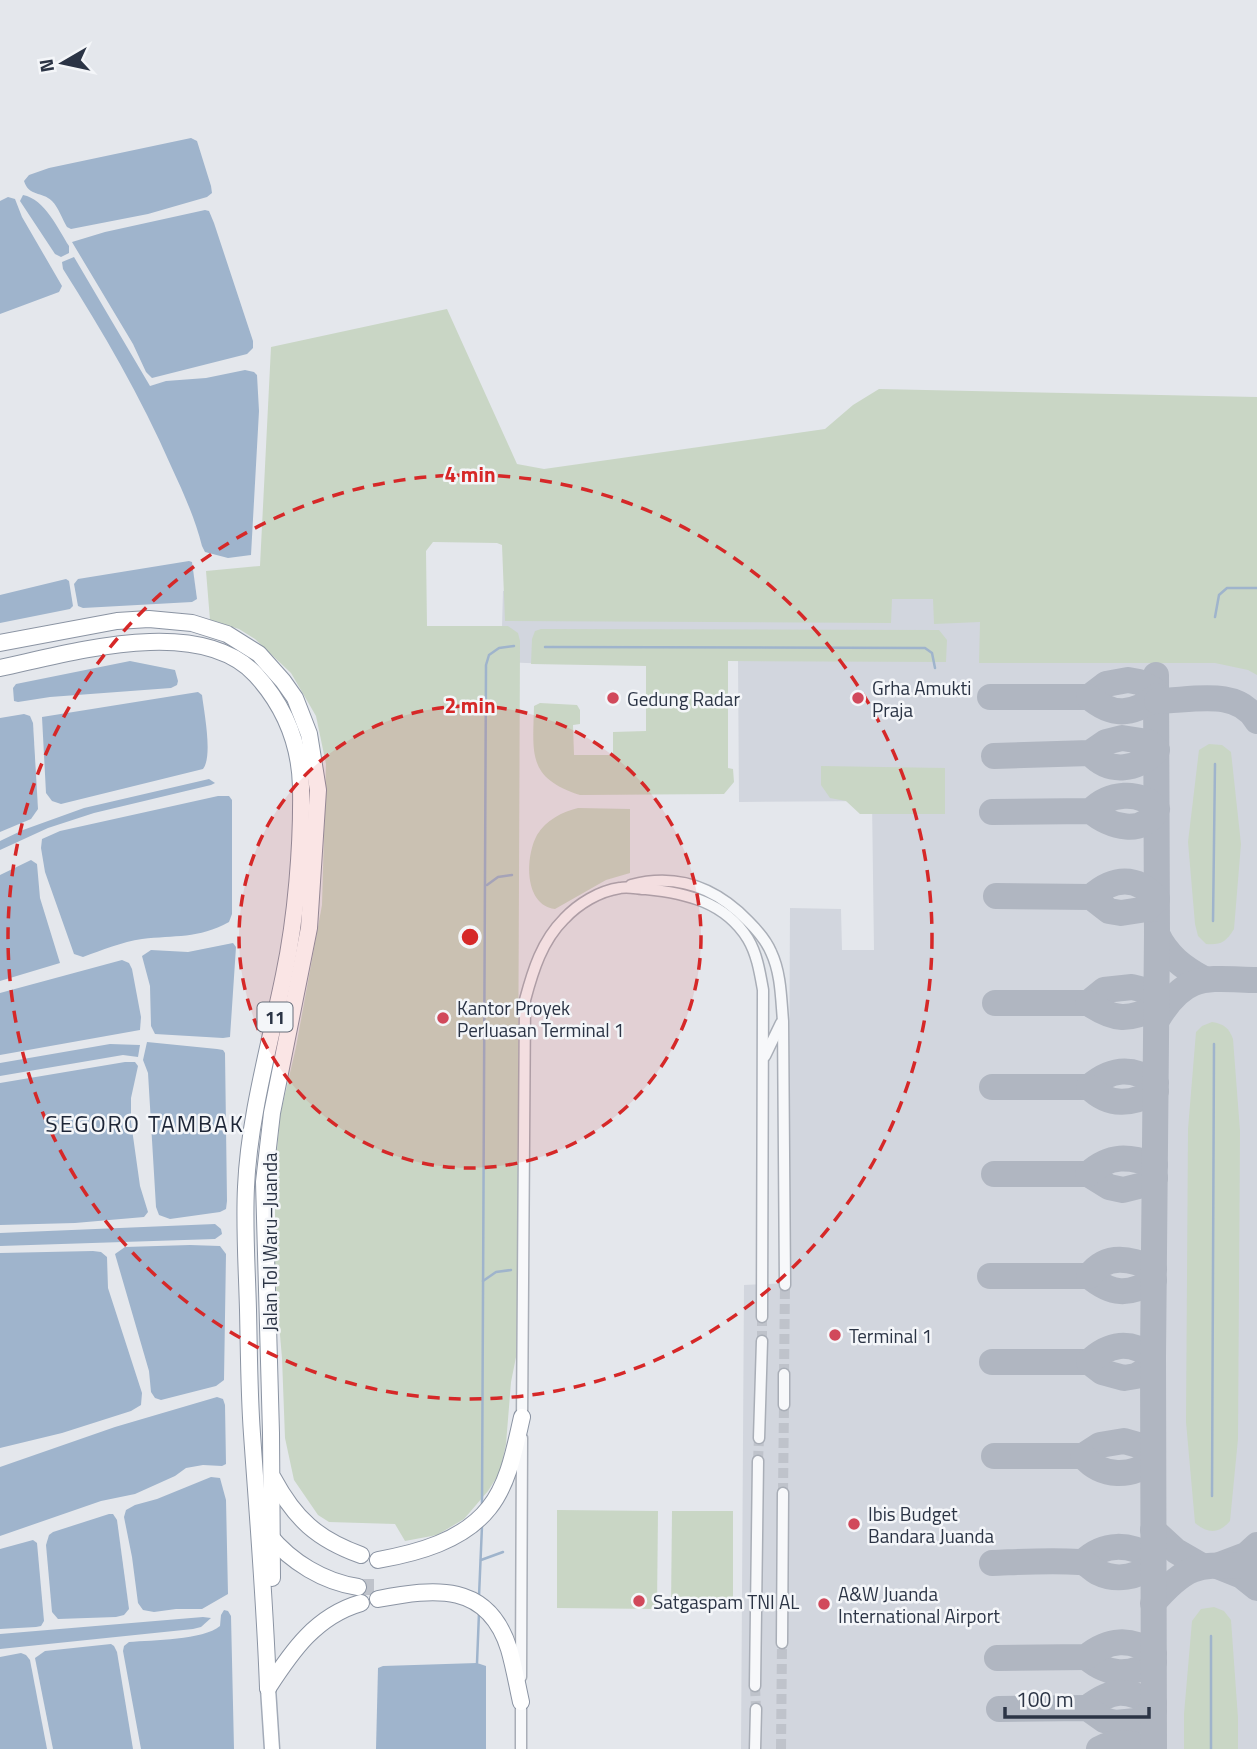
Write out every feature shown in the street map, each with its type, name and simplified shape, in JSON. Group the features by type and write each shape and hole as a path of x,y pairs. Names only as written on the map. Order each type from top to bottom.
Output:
{"highway":[{"name":"Jalan Tol Waru–Juanda","path":"0,643 117,621 149,619 192,623 227,635 258,654 295,698 307,726 318,790 309,928 272,1113 264,1182 272,1476 272,1579 265,1615"},
{"name":"Jalan Tol Waru–Juanda","path":"0,668 140,642 182,643 227,654 242,663 273,696 289,725 298,754 301,787 295,901 285,971 264,1067 246,1184 251,1420 268,1688"},
{"path":"378,1560 419,1551 445,1541 474,1524 490,1507 511,1462 522,1417"},
{"path":"272,1476 297,1516 320,1536 360,1555"},
{"path":"258,1518 271,1538 295,1560 359,1595 303,1639 268,1688"},
{"path":"377,1593 454,1593 470,1598 488,1611 509,1649 521,1702"}],"main road":[{"path":"268,1688 272,1749"}],"street":[{"path":"521,1749 525,1000 535,961 563,920 585,902 648,880 677,880 706,889 735,908 758,932 771,951 779,982 783,1021 785,1285"},
{"path":"622,887 674,892 701,899 728,916 748,939 758,963 763,990 764,1058 762,1317"},
{"path":"764,1058 783,1021"},
{"path":"758,1438 762,1341"},
{"path":"784,1374 784,1405"},
{"path":"755,1686 758,1461"},
{"path":"782,1643 783,1493"},
{"path":"755,1749 756,1709"}],"shaded area":[{"path":"1257,506 1257,1749 741,1749 744,1285 788,1283 790,908 841,909 842,950 874,950 872,801 739,802 738,660 552,664 501,662 503,591"}],"green space":[{"path":"447,309 517,464 544,469 825,429 853,405 879,389 1257,397 1257,675 1248,670 1215,663 979,663 980,622 934,624 933,599 892,599 891,623 505,621 502,545 433,542 426,551 427,626 508,626 518,633 520,641 517,1352 500,1472 464,1519 437,1535 405,1541 395,1524 329,1522 318,1515 294,1480 285,1438 275,1277 275,1172 280,1116 296,1047 322,905 326,764 316,716 291,673 255,639 239,629 210,620 206,571 260,566 271,347"},
{"path":"939,630 947,640 946,662 728,661 728,768 733,769 734,782 724,794 580,795 550,781 542,772 534,751 534,706 540,703 577,705 580,710 580,724 573,725 574,755 613,755 613,732 646,731 646,666 531,664 532,639 535,631"},
{"path":"1209,744 1222,745 1231,752 1241,844 1234,929 1223,942 1206,944 1198,936 1195,924 1188,842 1199,750"},
{"path":"821,766 945,768 945,814 860,814 846,801 830,798 821,785"},
{"path":"578,808 630,809 630,873 606,880 555,909 545,906 537,899 530,879 530,855 537,835 545,825 560,814"},
{"path":"1212,1022 1226,1027 1233,1039 1240,1131 1238,1439 1230,1521 1218,1530 1209,1531 1195,1523 1186,1422 1188,1129 1196,1032"},
{"path":"557,1510 658,1511 657,1609 557,1608"},
{"path":"672,1511 733,1511 733,1609 671,1609"},
{"path":"1214,1607 1224,1611 1231,1620 1238,1749 1184,1749 1184,1714 1192,1621 1201,1609"}],"water":[{"path":"191,138 197,141 212,193 207,197 148,214 71,229 67,227 52,201 32,192 24,181 29,175 49,168"},
{"path":"23,195 44,208 69,246 69,253 61,257 55,254 20,201"},
{"path":"8,197 15,199 22,217 62,286 59,292 0,314 0,201"},
{"path":"209,211 214,223 253,348 247,354 152,378 146,372 133,344 72,242"},
{"path":"74,257 150,386 166,381 206,378 245,370 257,375 259,411 251,555 228,558 205,552 184,495 147,415 107,341 63,269 62,262"},
{"path":"192,562 197,599 192,602 83,608 78,606 74,584 78,579"},
{"path":"66,579 69,581 73,606 70,609 0,623 0,595"},
{"path":"130,661 175,670 177,685 171,688 14,701 13,688 16,684"},
{"path":"198,692 202,695 207,734 206,763 203,769 61,804 52,801 46,793 42,717"},
{"path":"24,714 30,716 33,723 38,809 31,819 0,832 0,718"},
{"path":"209,779 215,783 94,813 48,828 0,850 0,841 84,808"},
{"path":"218,796 229,796 232,800 232,914 229,922 197,934 135,940 83,957 74,954 45,872 42,839 60,831"},
{"path":"31,860 37,864 40,898 60,963 0,981 0,875"},
{"path":"233,943 236,947 230,1037 155,1034 151,1026 150,986 142,956 151,950 188,952"},
{"path":"122,960 129,963 132,969 141,1017 140,1030 0,1055 0,993"},
{"path":"147,1042 217,1049 225,1053 227,1201 226,1209 220,1212 170,1219 159,1215 156,1207 148,1073 143,1060"},
{"path":"110,1044 140,1045 138,1057 123,1055 0,1076 0,1063"},
{"path":"135,1062 138,1066 131,1098 131,1122 140,1186 148,1212 144,1217 75,1223 0,1225 0,1083"},
{"path":"215,1224 222,1234 215,1239 0,1246 0,1233"},
{"path":"220,1246 226,1254 224,1380 216,1386 161,1400 155,1398 151,1392 149,1371 115,1254 125,1247"},
{"path":"101,1252 107,1257 108,1288 142,1393 141,1405 131,1411 62,1433 0,1448 0,1253"},
{"path":"217,1397 223,1399 225,1405 226,1464 186,1468 175,1476 135,1494 101,1501 0,1536 0,1467 115,1427"},
{"path":"211,1477 220,1478 226,1500 228,1594 202,1609 154,1612 143,1610 138,1603 124,1517 126,1510"},
{"path":"113,1514 117,1520 129,1609 124,1615 116,1617 58,1619 52,1612 46,1545 49,1535"},
{"path":"33,1540 37,1543 44,1621 41,1626 36,1627 0,1629 0,1549"},
{"path":"224,1610 231,1616 234,1749 141,1749 124,1646 129,1642 177,1638 212,1631 220,1626"},
{"path":"211,1618 201,1627 193,1629 0,1649 0,1634"},
{"path":"111,1644 117,1652 133,1749 53,1749 35,1658 45,1651"},
{"path":"21,1653 30,1660 47,1749 0,1749 0,1657"},
{"path":"477,1663 486,1666 486,1749 376,1749 378,1668"}],"waterway":[{"path":"1215,617 1219,595 1227,588 1257,588"},
{"path":"482,1505 486,665 489,655 499,648 514,646"},
{"path":"545,647 925,648 932,653 935,668"},
{"path":"1213,921 1215,764"},
{"path":"487,885 498,877 512,875"},
{"path":"1212,1496 1214,1044"},
{"path":"483,1281 496,1272 511,1270"},
{"path":"479,1596 482,1526"},
{"path":"481,1560 503,1552"},
{"path":"477,1663 479,1613"},
{"path":"1211,1636 1211,1749"}],"taxiway":[{"path":"1156,675 1157,934 1177,961 1204,979"},
{"path":"990,697 1089,697 1106,684 1128,680 1139,682 1156,691"},
{"path":"1089,697 1106,708 1123,711 1140,707 1157,696"},
{"path":"1157,701 1198,698 1226,700 1249,710 1257,721"},
{"path":"994,756 1090,753 1106,742 1122,738 1148,742 1157,750 1141,762 1124,767 1106,765 1090,753"},
{"path":"992,812 1091,811 1106,800 1124,796 1142,798 1157,809 1144,823 1126,827 1107,821 1091,811"},
{"path":"996,896 1091,897 1109,911 1121,913 1147,909 1157,899 1141,886 1125,882 1108,886 1091,897"},
{"path":"1154,1749 1153,1357 1157,934"},
{"path":"1157,1020 1178,993 1199,981 1257,980"},
{"path":"995,1003 1088,1003 1104,990 1132,987 1144,990 1157,1000"},
{"path":"1088,1003 1106,1013 1122,1017 1138,1015 1157,1007"},
{"path":"992,1087 1089,1087 1105,1076 1122,1072 1139,1074 1156,1083"},
{"path":"1089,1087 1105,1098 1121,1102 1138,1099 1156,1091"},
{"path":"1088,1174 1112,1160 1137,1160 1155,1165"},
{"path":"994,1174 1088,1174 1109,1187 1123,1190 1143,1185 1155,1178"},
{"path":"1089,1276 1103,1264 1119,1260 1137,1262 1154,1269"},
{"path":"990,1276 1089,1276 1105,1287 1120,1291 1136,1289 1154,1280"},
{"path":"1089,1362 1104,1351 1120,1346 1136,1348 1153,1357"},
{"path":"992,1362 1089,1362 1102,1372 1124,1378 1136,1376 1153,1366"},
{"path":"994,1456 1083,1456 1100,1445 1124,1441 1145,1447 1153,1453"},
{"path":"1083,1456 1099,1468 1117,1473 1136,1470 1153,1460"},
{"path":"1153,1530 1176,1551 1202,1566"},
{"path":"1257,1545 1246,1555 1217,1566 1242,1576 1257,1588"},
{"path":"1083,1562 1099,1551 1117,1547 1135,1549 1153,1558"},
{"path":"992,1563 1082,1562 1097,1572 1112,1577 1134,1575 1153,1565"},
{"path":"1153,1603 1178,1578 1199,1568 1223,1565 1257,1566"},
{"path":"997,1658 1086,1657 1103,1647 1120,1642 1137,1645 1154,1654"},
{"path":"1086,1657 1102,1668 1119,1672 1136,1670 1154,1662"},
{"path":"1087,1708 1104,1697 1119,1693 1135,1695 1154,1703"},
{"path":"999,1709 1087,1708 1104,1720 1115,1723 1136,1721 1154,1711"},
{"path":"1099,1749 1123,1743 1147,1749"}],"tunnel":[{"path":"784,1374 785,1285"},
{"path":"762,1317 762,1341"},
{"path":"783,1493 784,1405"},
{"path":"758,1461 759,1438"},
{"path":"358,1587 377,1587"},
{"path":"781,1749 782,1643"},
{"path":"755,1686 756,1709"}],"place":[{"name":"Gedung Radar","path":"613,698"},
{"name":"Grha Amukti Praja","path":"858,698"},
{"name":"Kantor Proyek Perluasan Terminal 1","path":"443,1018"},
{"name":"Terminal 1","path":"835,1335"},
{"name":"Ibis Budget Bandara Juanda","path":"854,1524"},
{"name":"Satgaspam TNI AL","path":"639,1601"},
{"name":"A&W Juanda International Airport","path":"824,1604"}],"district":[{"name":"SEGORO TAMBAK","path":"145,1123"}]}
